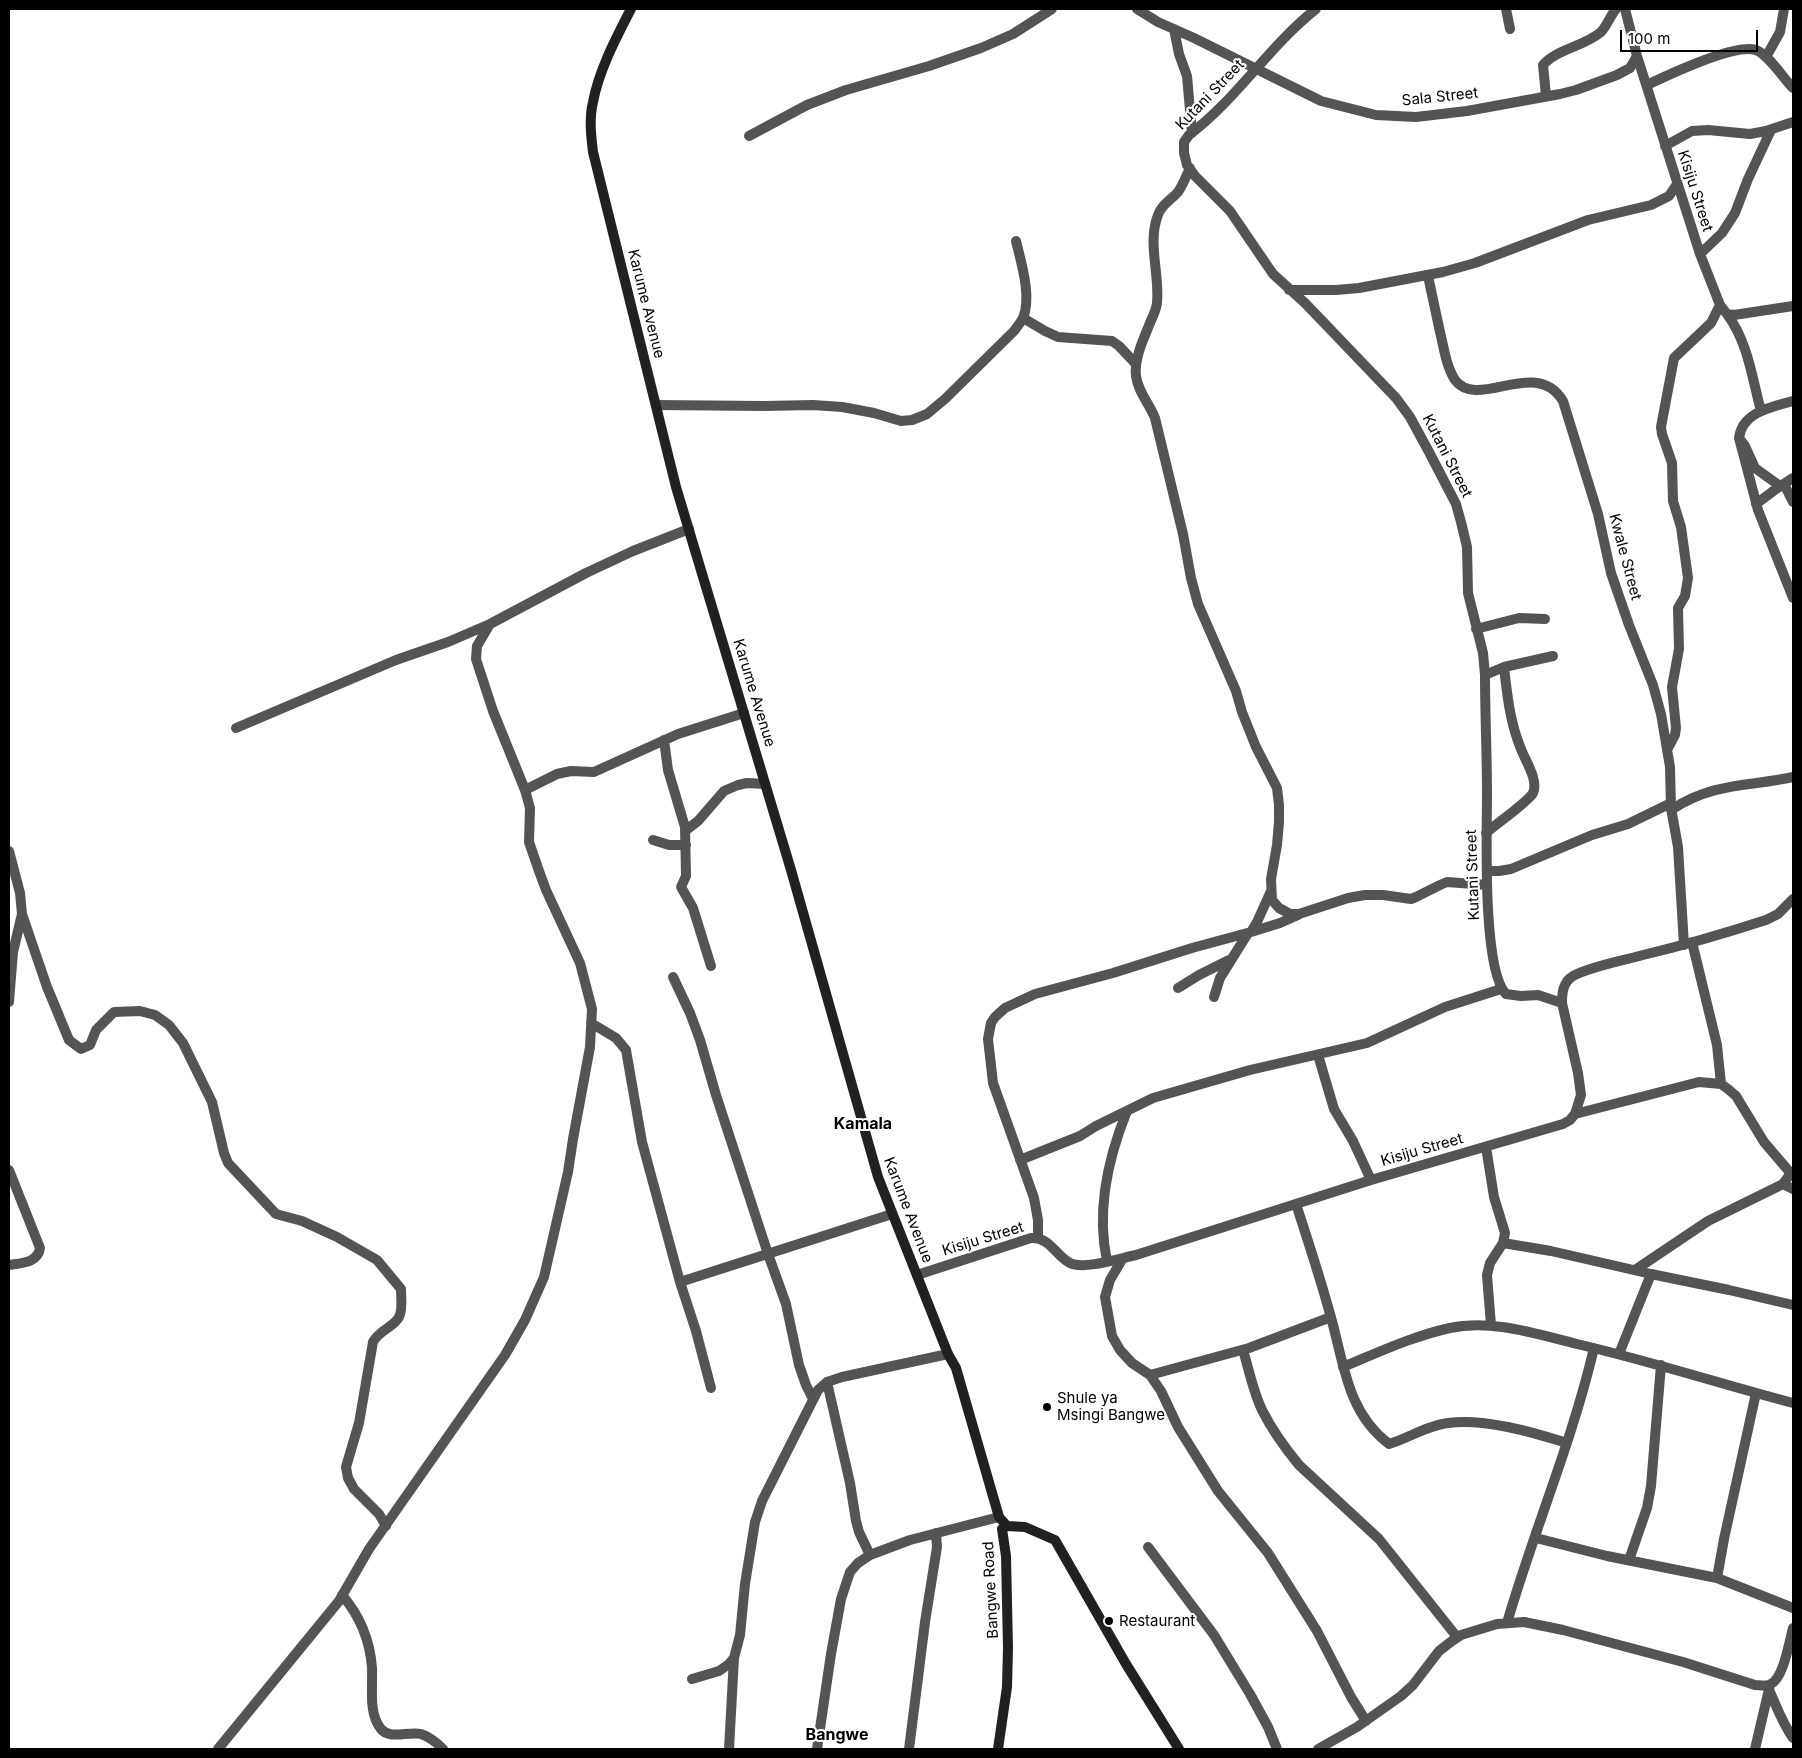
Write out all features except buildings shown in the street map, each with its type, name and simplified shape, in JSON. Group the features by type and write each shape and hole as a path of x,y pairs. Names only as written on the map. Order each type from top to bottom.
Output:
{"street":[{"name":"Karume Avenue","path":"631,9 599,77 592,102 593,152 689,530 765,784 878,1177 948,1354 956,1368 958,1379"},
{"path":"748,136 807,105 846,90 929,66 981,48 1012,34 1052,9"},
{"name":"Sala Street","path":"1137,9 1158,22 1321,101 1376,115 1416,117 1467,111 1576,90 1617,75 1630,68 1637,56"},
{"name":"Kutani Street","path":"1316,9 1301,20 1235,93 1192,133 1184,142 1184,153 1190,168 1230,211 1244,230 1263,263 1289,290 1305,303 1396,398 1424,443 1452,496 1467,547 1468,593 1483,653 1486,675 1487,870 1492,943 1501,989"},
{"path":"1506,9 1510,29"},
{"path":"1546,96 1543,65 1548,60 1600,32 1616,9"},
{"name":"Kisiju Street","path":"1624,9 1637,56 1700,254 1720,305 1736,325 1742,340 1761,411"},
{"path":"1766,57 1780,32 1784,9"},
{"path":"1174,29 1179,54 1187,76 1192,133"},
{"path":"1647,85 1715,56 1748,49 1756,50 1766,57 1793,88"},
{"path":"1665,146 1692,132 1708,130 1750,134 1771,130 1793,122"},
{"path":"1700,254 1722,234 1735,212 1771,130"},
{"path":"1190,168 1179,190 1157,215 1154,251 1157,273 1156,311 1144,336 1136,364 1136,375 1140,391 1150,405 1155,418 1198,604 1234,684 1242,712 1256,747 1277,788 1280,805 1270,878 1272,900 1278,908 1290,914 1304,913"},
{"path":"1289,290 1336,290 1428,276 1475,262 1588,220 1651,205 1669,196 1678,184"},
{"path":"656,405 813,405 842,407 874,413 901,421 912,420 928,414 1014,331 1023,318 1026,306 1026,290 1016,240"},
{"name":"Kwale Street","path":"1428,276 1444,350 1450,370 1456,381 1463,387 1472,390 1517,382 1538,383 1558,392 1563,401 1598,514 1611,573 1628,625 1653,685 1661,714 1670,767 1671,807 1678,847 1688,944 1717,1045 1721,1084"},
{"path":"1667,750 1675,735 1676,728 1672,687 1679,649 1678,608 1685,596 1688,578 1682,531 1673,501 1672,462 1661,427 1674,358 1711,323 1720,305"},
{"path":"1727,314 1734,315 1793,306"},
{"path":"1023,318 1058,337 1112,341 1136,364"},
{"path":"1793,401 1761,411 1742,426 1739,438 1756,504 1793,598"},
{"path":"1739,438 1745,446 1755,468 1786,483 1793,502"},
{"path":"1756,504 1786,483"},
{"path":"236,728 396,660 448,642 490,624 586,573 633,551 689,530"},
{"path":"1476,629 1519,618 1545,619"},
{"path":"218,1749 342,1595 369,1550 504,1355 525,1320 544,1277 568,1172 590,1046 592,1009 580,963 546,890 530,842 530,808 525,790 495,718 476,660 477,646 490,624"},
{"path":"1486,675 1504,667 1553,656"},
{"path":"1486,833 1522,804 1534,790 1533,779 1514,728 1504,667"},
{"path":"525,790 557,774 594,772 678,734 744,713"},
{"path":"664,740 668,770 683,815 685,831 686,876 681,887 693,908 710,966"},
{"path":"1487,870 1511,869 1592,835 1628,824 1723,788 1793,777"},
{"path":"685,831 698,821 724,791 747,783 765,784"},
{"path":"653,840 669,845 686,845"},
{"path":"9,851 20,893 22,914 47,987 69,1040 80,1048 90,1045 96,1030 114,1012 140,1011 155,1015 169,1025 183,1043 212,1102 228,1163 276,1214 302,1220 377,1260 401,1289 400,1316 395,1322 380,1332 373,1342 360,1418 346,1467 348,1478 354,1489 379,1514 386,1526"},
{"path":"1038,1238 1038,1220 1034,1198 993,1083 988,1039 991,1023 1005,1008 1035,994 1249,933 1348,898 1365,895 1411,899 1447,882 1488,885"},
{"path":"1214,997 1220,978 1249,933 1271,891"},
{"path":"1575,1114 1581,1095 1578,1073 1562,1003 1562,992 1566,982 1573,976 1610,963 1688,944 1766,920 1778,914 1793,899"},
{"path":"9,1002 13,952 22,914"},
{"path":"1178,988 1230,960"},
{"path":"673,977 700,1040 716,1095 786,1304 800,1365 813,1398"},
{"path":"1020,1160 1080,1136 1153,1098 1250,1070 1367,1043 1445,1007 1501,989 1506,994 1538,996 1562,1003"},
{"path":"591,1024 616,1038 626,1050 642,1142 711,1388"},
{"path":"1318,1055 1334,1109 1353,1141 1371,1180"},
{"name":"Kisiju Street","path":"917,1275 1025,1240 1038,1238 1044,1240 1070,1263 1107,1262 1371,1180 1563,1124 1575,1114 1699,1082 1721,1084"},
{"path":"1635,1270 1708,1221 1783,1184 1792,1174 1764,1142 1736,1096 1721,1084"},
{"path":"1107,1262 1102,1229 1104,1200 1113,1148 1127,1111"},
{"path":"1486,1147 1494,1197 1505,1233 1503,1243 1490,1263 1487,1275 1491,1325"},
{"path":"9,1170 40,1248 39,1254 35,1259 9,1266"},
{"path":"1783,1184 1793,1189"},
{"path":"1296,1204 1331,1317 1346,1382 1358,1408 1370,1426 1389,1444 1448,1422 1501,1426 1566,1443"},
{"path":"680,1282 892,1214"},
{"path":"1503,1243 1551,1251 1793,1305"},
{"path":"1123,1258 1107,1288 1105,1297 1112,1336 1120,1350 1132,1363 1150,1374 1178,1427 1218,1491 1268,1553 1313,1624 1366,1721"},
{"path":"1619,1354 1650,1274"},
{"path":"1150,1374 1242,1350 1331,1317"},
{"path":"1343,1367 1416,1338 1450,1328 1491,1325 1619,1354 1793,1403"},
{"path":"1507,1623 1520,1577 1536,1538 1566,1443 1575,1422 1594,1348"},
{"path":"1242,1350 1254,1392 1262,1410 1273,1431 1290,1454 1299,1465 1379,1539 1457,1637"},
{"path":"729,1749 734,1658 740,1635 745,1584 755,1522 762,1501 782,1464 813,1398 818,1390 827,1382 849,1375 948,1354"},
{"path":"1629,1560 1647,1508 1651,1486 1660,1365"},
{"name":"Bangwe Road","path":"958,1379 999,1517 1007,1526 1002,1529 1006,1556 1007,1678 998,1749"},
{"path":"827,1382 850,1483 856,1521 870,1555"},
{"path":"1717,1578 1756,1393"},
{"path":"817,1749 831,1654 845,1584 850,1572 858,1562 870,1555 910,1540 999,1517"},
{"path":"1007,1526 1025,1527 1055,1540 1126,1664 1179,1749"},
{"path":"909,1749 925,1622 933,1582 937,1547 936,1533"},
{"path":"1536,1538 1717,1578 1793,1608"},
{"path":"1148,1547 1214,1635 1250,1694 1268,1727 1277,1749"},
{"path":"342,1595 353,1608 364,1630 371,1658 374,1715 381,1729 390,1734 420,1734 434,1741 443,1749"},
{"path":"1318,1749 1366,1721 1401,1696 1413,1685 1440,1651 1457,1637 1507,1623 1524,1622 1554,1628 1683,1662 1755,1685 1769,1687"},
{"path":"1755,1749 1769,1687 1783,1666 1791,1646 1793,1628"},
{"path":"692,1679 719,1671 734,1658"},
{"path":"1769,1687 1783,1726 1793,1738"}],"place":[{"name":"Shule ya Msingi Bangwe","path":"1047,1407"},
{"name":"Restaurant","path":"1109,1621"}],"district":[{"name":"Kamala","path":"863,1124"},
{"name":"Bangwe","path":"837,1735"}]}
